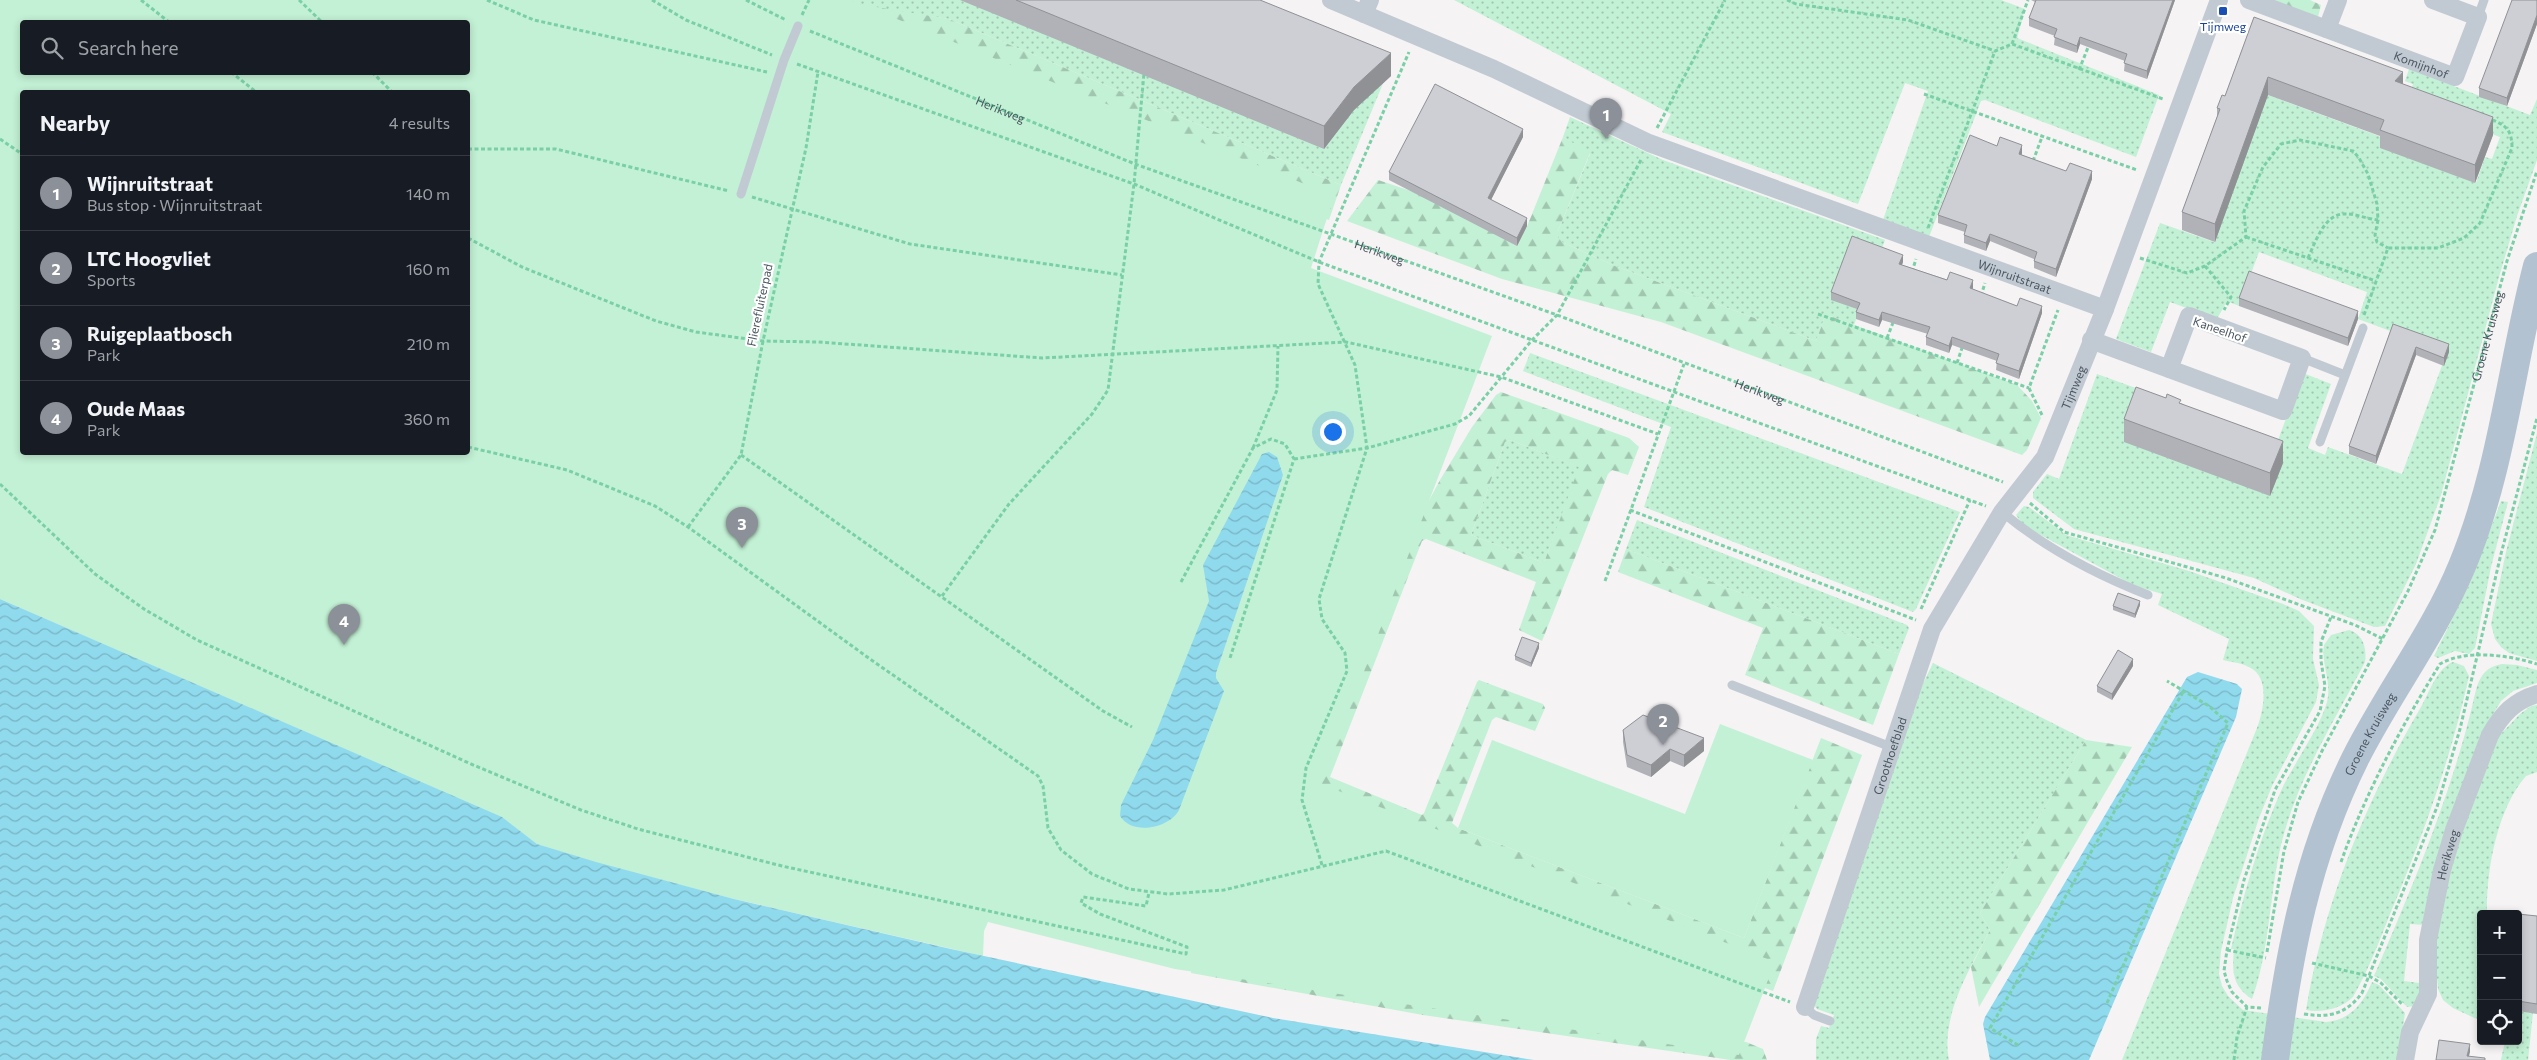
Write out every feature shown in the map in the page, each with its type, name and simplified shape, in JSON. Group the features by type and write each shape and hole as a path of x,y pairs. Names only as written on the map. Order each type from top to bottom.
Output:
{"main road":[{"name":"Groene Kruisweg","path":"2506,421 2527,304 2537,266"},
{"name":"Groene Kruisweg","path":"2275,1060 2286,978 2300,909 2316,852 2356,757 2420,646 2462,566 2484,502 2506,421 2537,330"}],"street":[{"name":"Wijnruitstraat","path":"1331,0 1367,7 1416,35 1494,69 1650,143 2105,309"},
{"name":"Tijmweg","path":"2018,492 2045,457 2053,438 2105,309 2219,0"},
{"name":"Komijnhof","path":"2249,0 2455,77 2478,17"},
{"path":"2327,29 2338,0"},
{"path":"2433,0 2478,17"},
{"name":"Kaneelhof","path":"2170,369 2189,316 2302,358"},
{"path":"2091,340 2283,411 2302,358"},
{"name":"Groothoefblad","path":"1804,1007 1932,629 2002,512 2018,492"},
{"name":"Herikweg","path":"2405,1060 2408,1040 2428,994 2428,940 2435,898 2454,830 2471,781 2498,721 2509,708 2524,698 2537,694"}],"lane":[{"name":"Komijnhof","path":"2478,17 2484,0"},
{"path":"741,194 784,60 798,26"},
{"path":"2320,442 2363,328"},
{"name":"Kaneelhof","path":"2302,358 2345,376"},
{"path":"2002,512 2021,529 2115,582 2148,596"},
{"path":"1732,685 1892,747"},
{"name":"Groothoefblad","path":"1804,1007 1814,1015 1830,1021"}],"path":[{"path":"141,0 167,20"},
{"path":"299,0 320,20"},
{"path":"487,0 534,20 780,75"},
{"path":"652,0 686,20 784,60 1134,184 1318,262 1970,500 1916,620 1630,510"},
{"name":"Herikweg","path":"746,0 798,26 1135,164 1557,315 1684,364 2000,480 2018,492 2064,532 2226,578 2355,625 2383,639"},
{"path":"1294,459 1367,448 1455,424 1469,416 1532,340 1557,315 1725,0"},
{"path":"1788,0 1796,4 1908,20 1995,51 2012,44 2180,105"},
{"path":"2012,44 2028,0"},
{"path":"1322,865 1302,800 1306,768 1347,671 1346,653 1322,619 1319,599 1367,448 1355,366 1346,342 1318,284 1318,262 1416,35"},
{"path":"2080,70 2089,44"},
{"path":"1910,278 1995,51"},
{"path":"942,596 1009,504 1092,414 1108,390 1134,184 1145,66"},
{"name":"Flierefluiterpad","path":"688,527 741,455 763,341 806,148 818,72"},
{"path":"235,75 254,90"},
{"path":"375,75 390,90"},
{"path":"1924,94 2154,176"},
{"path":"2246,237 2244,211 2263,167 2281,144 2300,140 2353,151 2368,174 2377,204 2378,220 2375,235 2377,242 2388,248 2438,248 2464,238 2480,223 2512,148 2512,135 2504,124 2485,117"},
{"path":"0,139 20,153"},
{"path":"470,150 556,150 741,194 910,244 1122,275"},
{"name":"Groene Kruisweg","path":"2383,639 2408,591 2435,530 2507,261 2537,171"},
{"path":"2308,258 2319,235 2334,217 2341,214 2349,214 2378,220"},
{"path":"2246,237 2376,281"},
{"path":"2126,253 2187,273 2205,266 2246,237"},
{"path":"470,239 522,267 656,321 696,332 763,341 818,342 1042,358 1346,342 1501,377 1658,434"},
{"path":"2363,328 2364,315 2388,248"},
{"path":"2205,266 2231,297 2215,326"},
{"path":"1818,314 2029,388 2063,295"},
{"path":"1887,338 1897,312"},
{"path":"1181,582 1253,448 1277,390 1278,346"},
{"path":"1605,581 1684,364"},
{"name":"Tijmweg","path":"2029,388 2053,438"},
{"path":"2309,1015 2324,1018 2348,1008 2362,993 2437,807 2460,729 2479,655 2504,538 2537,418"},
{"path":"1230,658 1294,459 1285,444 1271,439 1253,448"},
{"path":"470,447 568,470 588,477 655,506 688,527 870,659 1038,776 1043,786 1048,828 1061,850 1079,865 1107,881 1149,893 1224,890 1386,851 1779,998"},
{"path":"741,455 1103,711 1132,727"},
{"path":"0,484 95,574 144,609 196,640 419,741 581,810 638,829 782,866 1186,954 1187,947 1100,914 1081,903 1083,897 1146,906 1149,893"},
{"path":"2257,1007 2247,1007 2237,999 2227,981 2224,971 2227,950 2244,880 2275,790 2320,711 2325,686 2321,661 2321,642 2331,617"},
{"path":"2479,655 2492,655 2537,664"},
{"name":"Groene Kruisweg","path":"2340,865 2355,822 2379,772 2440,664 2452,657 2461,658 2479,655"},
{"path":"2107,1003 2228,723 2208,706 2167,681"},
{"path":"2018,1045 1990,1028 2183,692"},
{"path":"2227,950 2266,958"},
{"path":"2314,954 2311,963 2369,976 2381,983 2417,1017"},
{"path":"2234,1060 2237,1037 2247,1007"}],"green space":[{"path":"0,0 850,0 1334,196 1311,268 1492,336 1321,784 1775,962 1739,1055 1175,969 988,922 984,931 983,956 734,899 596,863 537,844 502,818 0,599"},
{"path":"818,0 1222,0 1389,69 1341,185 949,19"},
{"path":"1454,0 2001,0 2025,9 2017,38 2159,95 2136,157 1985,100 1981,101 1929,237 1883,220 1928,91 1905,83 1858,204 1662,132 1671,114"},
{"path":"2270,0 2310,0 2321,5 2318,17"},
{"path":"852,3 949,19 1341,185 1329,220 1118,149"},
{"path":"2409,69 2530,115 2537,99 2537,160 2517,216 2499,277 2441,495 2416,564 2385,626 2374,627 2300,599 2254,578 2074,529 2033,498 2033,492 2047,474 2059,479 2097,374 2144,391 2271,459 2303,373 2331,384 2308,448 2325,455 2328,447 2402,474 2447,352 2358,319 2367,292 2259,252 2239,306 2227,301 2217,319 2170,302 2151,352 2116,339 2160,223 2214,242 2268,95 2384,138 2476,183 2485,157 2492,159 2500,137 2406,103 2413,84 2405,81"},
{"path":"1570,117 1663,160 1885,240 1854,325 1830,316 1824,319 1816,341 1615,266 1562,242 1557,237 1558,231 1590,154 1563,137"},
{"path":"1563,137 1590,153 1558,231 1558,237 1562,242 1615,266 1816,341 1824,319 1830,316 2017,385 2032,401 2041,418 2027,450 2022,455 1661,322 1502,279 1347,221 1378,180 1526,229"},
{"path":"1530,353 1960,512 1916,609 1913,612 1644,507 1671,427 1523,371"},
{"path":"1501,392 1629,438 1639,447 1628,475 1612,470 1608,474 1542,641 1519,630 1536,582 1426,539 1422,541 1330,777 1422,815 1479,680 1543,704 1545,708 1535,731 1496,717 1492,720 1452,823 1458,828 1744,938 1821,738 1862,755 1773,991 1693,962 1330,857 1317,767 1409,538 1440,480 1472,427 1496,395","holes":["1510,440 1579,467 1545,560 1542,562 1471,535 1505,442"]},
{"path":"2537,433 2537,661 2509,653 2501,647 2495,639 2491,624 2506,552"},
{"path":"1510,440 1580,467 1545,560 1542,562 1471,535 1505,442"},
{"path":"2501,501 2508,502 2491,567 2475,648 2469,654 2455,651 2438,658 2434,656 2470,583"},
{"path":"2024,506 2029,507 2066,535 2189,571 2283,604 2299,611 2314,626 2313,659 2319,685 2316,702 2272,786 2259,818 2233,898 2221,951 2219,974 2222,986 2228,996 2243,1010 2326,1022 2335,1021 2349,1014 2365,997 2372,982 2379,985 2405,1013 2398,1060 2122,1060 2257,728 2263,704 2263,686 2256,672 2249,667 2223,660 2229,639 2158,605 2162,594 2133,585 2024,526 2016,515"},
{"path":"1637,520 1907,625 1909,628 1899,654 1626,549"},
{"path":"1626,549 1899,654 1873,725 1745,675 1763,628 1618,572"},
{"path":"2349,630 2358,635 2363,642 2365,662 2317,751 2288,821 2277,864 2266,942 2252,999 2240,989 2237,983 2233,964 2234,949 2231,949 2241,909 2258,850 2272,812 2285,782 2318,724 2327,702 2328,687 2323,652 2324,645 2331,635"},
{"path":"2453,662 2464,666 2469,676 2454,737 2425,826 2373,956 2353,997 2343,1005 2331,1009 2306,1010 2324,930 2336,891 2365,816 2382,779 2434,681 2447,665"},
{"path":"1933,663 2086,740 1980,913 1990,930 1966,976 1953,1009 1947,1043 1949,1060 1816,1060 1816,1039 1821,1026 1829,1028 1834,1015 1817,1009 1814,1005 1913,704"},
{"path":"2502,664 2517,665 2537,670 2537,683 2513,691 2501,701 2492,716 2475,759 2425,925 2410,924 2404,981 2419,983 2423,987 2415,1006 2407,1007 2381,979 2374,976 2416,877 2441,810 2463,742 2475,692 2483,674 2494,666"},
{"path":"2537,705 2537,772 2526,776 2508,805 2495,841 2491,860 2487,910 2477,910 2477,1019 2453,1008 2443,1000 2438,989 2435,955 2441,897 2450,865 2497,738 2520,714 2531,706"},
{"path":"1720,724 1813,760 1744,938 1458,828 1492,740 1685,814"},
{"path":"2086,740 2132,747 1979,1007 1971,967 1990,930 1980,913"},
{"path":"1193,960 1591,1017 1746,1042 1763,1049 1767,1060 1731,1060 1423,1015 1191,973"},
{"path":"2522,1012 2533,1013 2528,1060 2501,1060 2504,1045 2522,1045"}],"water":[{"path":"1269,452 1277,457 1283,475 1216,673 1216,678 1224,691 1179,810 1168,821 1160,825 1142,828 1133,826 1120,816 1121,805 1153,740 1209,601 1203,565 1262,454"},
{"path":"0,599 502,817 537,844 596,862 734,899 951,949 1273,1018 1534,1060 0,1060"},
{"path":"2198,672 2237,684 2242,689 2236,717 2089,1060 1990,1060 1983,1024 1985,1017 2187,677"}],"building":[{"path":"1016,0 1260,0 1391,53 1354,87 1324,126"},
{"path":"2036,0 2173,0 2147,71 2124,63 2127,54 2080,37 2077,46 2054,37 2057,29 2029,18"},
{"path":"2512,0 2537,0 2537,15 2507,98 2479,88"},
{"path":"2254,17 2403,72 2395,81 2493,117 2475,165 2380,130 2384,120 2268,77 2215,224 2182,212 2220,109 2217,108 2222,95 2225,96"},
{"path":"1435,84 1523,129 1488,198 1527,218 1517,238 1389,172"},
{"path":"1970,135 1997,146 2000,137 2022,145 2019,154 2066,171 2070,163 2092,171 2056,269 2034,261 2037,252 1990,234 1986,243 1964,235 1967,225 1938,215"},
{"path":"1852,236 1903,255 1899,264 1947,280 1950,272 1973,280 1970,288 2017,306 2020,298 2042,306 2019,371 1996,363 1999,354 1952,337 1949,346 1926,337 1930,327 1882,312 1879,320 1856,312 1860,303 1831,292"},
{"path":"2249,271 2358,311 2348,338 2239,298"},
{"path":"2393,324 2449,344 2444,358 2416,347 2376,456 2349,446"},
{"path":"2136,387 2166,398 2167,394 2181,400 2179,403 2283,441 2270,473 2124,419"},
{"path":"2118,593 2140,601 2135,614 2113,606"},
{"path":"1522,637 1539,643 1531,663 1515,656"},
{"path":"2118,650 2133,659 2112,694 2097,686"},
{"path":"1643,715 1704,738 1684,755 1670,749 1651,765 1627,755 1623,730"},
{"path":"2522,914 2537,916 2537,1004 2522,1002"},
{"path":"2439,1040 2470,1044 2467,1056 2485,1058 2485,1060 2436,1060"}],"place":[{"name":"Tijmweg","path":"2223,11"},
{"name":"Wijnruitstraat","path":"1606,139"},
{"name":"Ruigeplaatbosch","path":"742,548"},
{"name":"Oude Maas","path":"344,645"},
{"name":"LTC Hoogvliet","path":"1663,745"}]}
